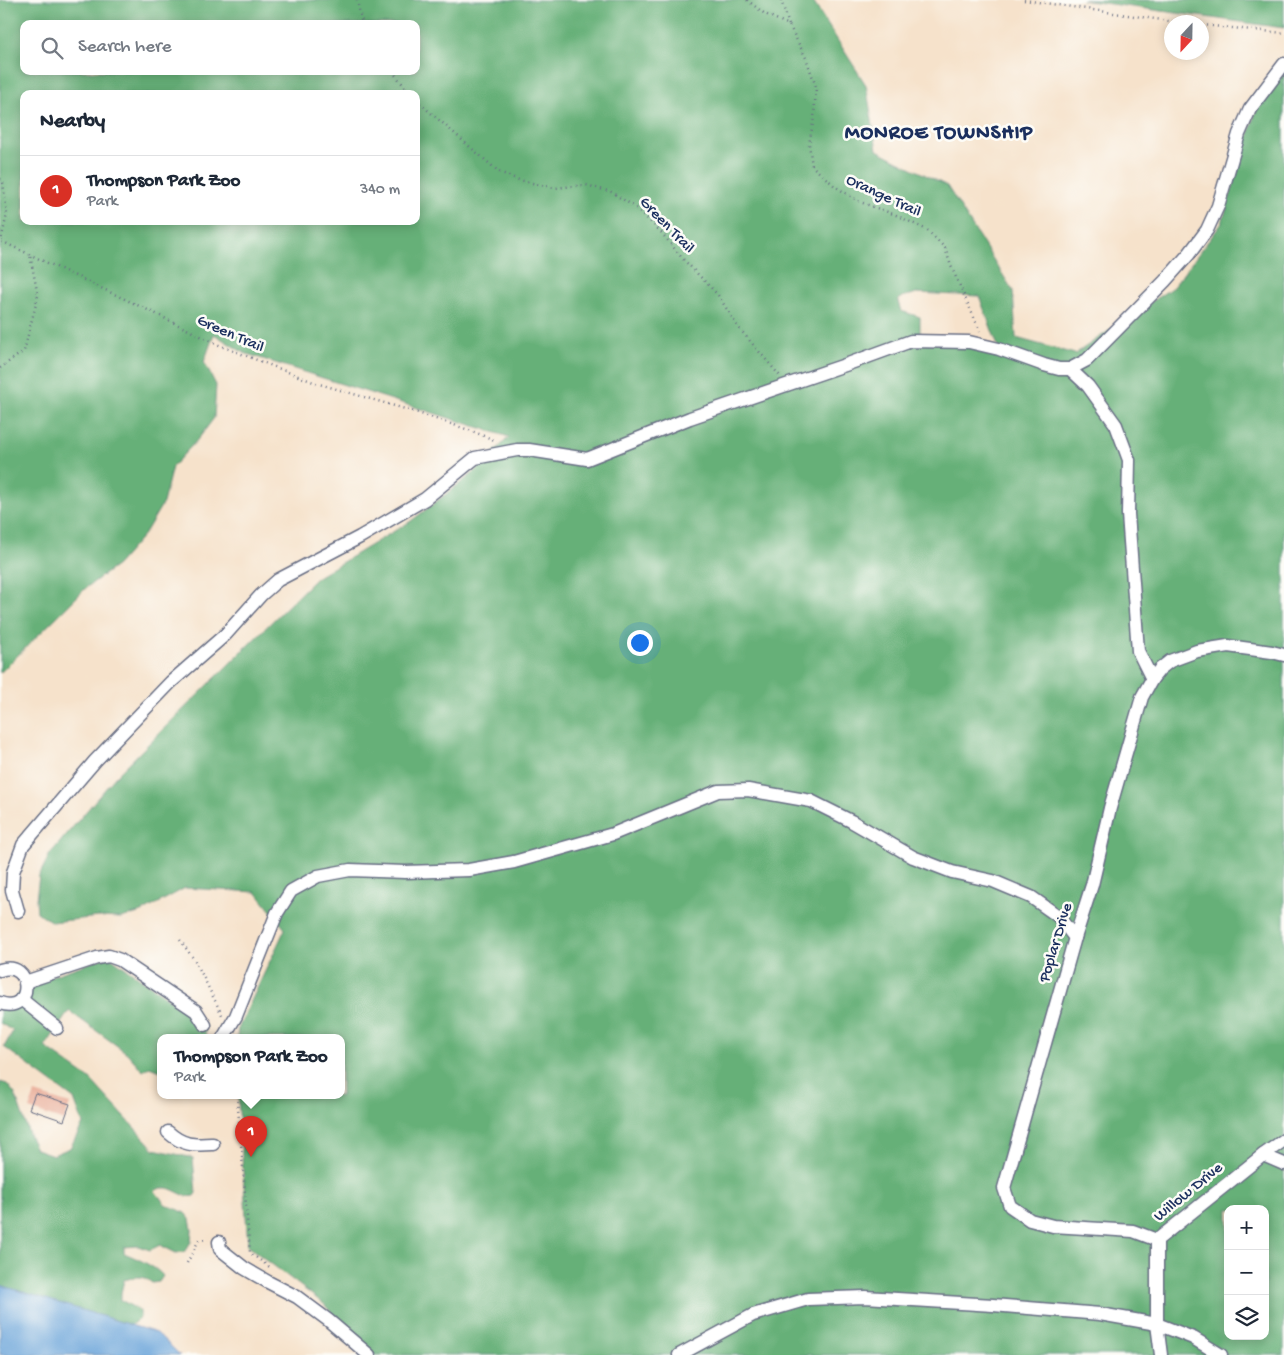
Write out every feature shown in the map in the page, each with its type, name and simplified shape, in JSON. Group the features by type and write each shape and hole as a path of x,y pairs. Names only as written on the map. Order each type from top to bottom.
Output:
{"street":[{"path":"18,911 12,890 13,872 23,845 95,761 171,682 226,634 261,595 278,580 360,537 425,499 475,458 517,450 529,450 587,458 690,418 911,342 969,342 999,349 1059,369 1070,369 1086,360 1132,315 1189,254 1207,230 1218,206 1238,134 1250,109 1284,64"},
{"path":"1070,369 1088,386 1116,425 1129,460 1128,514 1138,651 1152,679"},
{"name":"Poplar Drive","path":"1157,1240 1132,1231 1053,1226 1030,1220 1010,1206 1004,1188 1075,938 1092,885 1110,808 1142,697 1152,679 1170,661 1197,651 1228,646 1284,655"},
{"path":"226,1034 236,1016 277,913 291,891 318,876 350,870 405,872 469,870 514,862 613,834 718,791 748,790 811,801 851,821 913,857 952,872 993,881 1031,898 1058,916 1075,938"},
{"path":"25,982 97,958 109,956 120,960 196,1012 205,1025"},
{"path":"0,970 7,968 18,971 25,982 26,991 15,1004 0,1003"},
{"path":"21,999 57,1028"},
{"path":"168,1132 176,1139 185,1143 195,1145 213,1144"},
{"name":"Willow Drive","path":"1161,1355 1157,1324 1157,1240 1284,1140"},
{"path":"1263,1155 1284,1164"},
{"path":"216,1240 220,1249 244,1268 297,1297 370,1355"},
{"path":"679,1355 753,1315 808,1299 865,1297 1100,1314 1157,1324 1193,1338 1221,1355"}],"path":[{"path":"358,0 361,20"},
{"path":"746,0 765,14 789,25"},
{"path":"781,0 789,25"},
{"path":"1024,0 1164,20"},
{"name":"Orange Trail","path":"789,25 806,58 816,87 810,144 812,166 836,187 860,202 896,215 927,230 945,248 986,346"},
{"path":"1209,26 1284,33"},
{"path":"395,75 408,90"},
{"name":"Green Trail","path":"420,103 500,172 518,180 554,188 586,185 594,187 611,192 635,207 660,231 683,259 718,295 738,328 787,385"},
{"name":"Green Trail","path":"0,179 3,182 6,214 1,241 221,346 316,383 461,427 517,450"},
{"path":"0,368 24,351 38,296 30,255"},
{"path":"180,940 196,962 226,1034"},
{"path":"237,1099 250,1253 274,1270"},
{"path":"187,1263 199,1240 216,1240"}],"green space":[{"path":"0,0 812,0 866,85 877,150 947,186 1013,291 1016,338 1075,354 1173,287 1222,223 1258,104 1284,73 1284,1355 366,1355 324,1304 248,1246 238,1099 345,1099 345,1034 237,1034 238,1029 285,929 256,892 185,888 142,912 121,918 99,917 52,922 37,912 36,899 39,876 50,854 116,776 316,578 411,521 471,475 509,437 244,353 214,334 204,362 216,385 214,418 199,438 172,467 163,503 145,533 117,565 87,587 0,673","holes":["916,293 979,296 999,349 920,342 920,317 901,311 898,302 900,298"]},
{"path":"1082,0 1284,0 1284,28 1209,18 1209,15 1190,15"},
{"path":"109,956 205,1025 206,1034 157,1034 157,1070 149,1067 143,1071 127,1053 69,1011 45,1047 90,1079 154,1149 193,1158 196,1193 194,1196 186,1196 166,1188 160,1188 155,1191 165,1204 185,1213 190,1219 192,1230 191,1242 184,1252 176,1253 160,1245 150,1250 138,1246 124,1247 124,1253 151,1266 163,1276 159,1282 152,1283 142,1277 124,1280 121,1300 140,1311 140,1318 131,1325 0,1285 0,1082 7,1084 15,1094 36,1149 53,1155 70,1148 83,1124 74,1099 4,1047 13,1031 0,1023 0,1005 9,1005 26,985"}],"water":[{"path":"0,1285 157,1333 180,1355 0,1355"}],"building":[{"path":"35,1093 70,1104 64,1121 29,1109"}],"place":[{"name":"Thompson Park Zoo","path":"251,1157"}],"district":[{"name":"MONROE TOWNSHIP","path":"939,134"}]}
